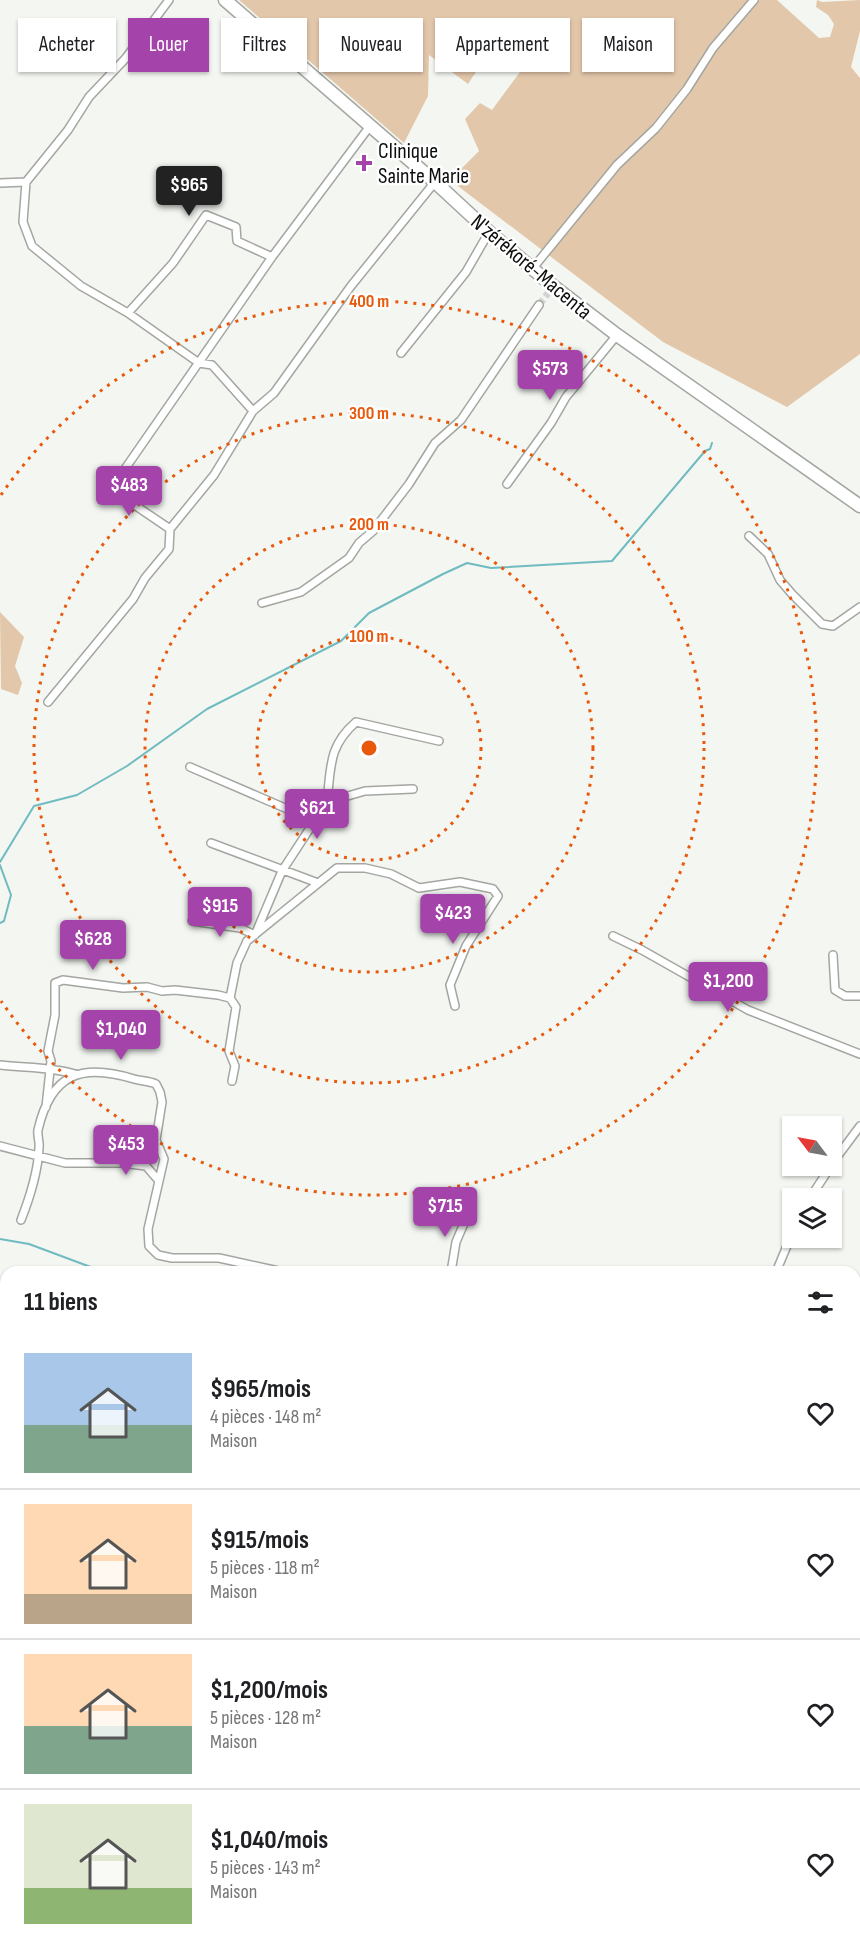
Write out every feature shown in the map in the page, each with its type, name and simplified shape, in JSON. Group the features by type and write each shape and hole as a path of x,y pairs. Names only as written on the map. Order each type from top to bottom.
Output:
{"highway":[{"name":"N'zérékoré-Macenta","path":"225,0 533,268 550,290 860,506"}],"street":[{"path":"169,0 125,59 89,97 68,130 26,182 23,222 32,246 81,286 128,313 199,363 212,365 253,411"},
{"path":"533,268 617,165 656,128 687,89 713,48 753,0"},
{"path":"170,530 111,489 272,257 370,126"},
{"path":"0,183 26,182"},
{"path":"48,702 133,599 145,578 169,549 170,530 214,475 253,411 274,393 351,286 435,182"},
{"path":"128,313 173,264 206,215 236,227 237,241 272,257"},
{"path":"401,353 466,272 489,232"},
{"path":"262,603 301,592 349,558 409,484 435,443 461,420 540,305"},
{"path":"507,484 566,398 617,335"},
{"path":"749,536 768,554 780,580 822,624 833,626 860,607"},
{"path":"255,935 282,871 327,802 333,752 342,733 356,722 439,741"},
{"path":"190,767 315,822"},
{"path":"327,802 365,791 413,789"},
{"path":"211,843 318,883"},
{"path":"230,998 237,963 247,941 337,868 365,868 391,873 419,888 460,882 493,889 498,896 466,946 450,985 455,1005"},
{"path":"192,921 240,928 255,935"},
{"path":"613,936 748,1010 860,1054"},
{"path":"833,955 836,990 845,996 860,996"},
{"path":"46,1107 50,1068 48,1051 55,1015 55,984 63,980 123,988 147,987 162,991 218,994 230,998 236,1007 229,1051 235,1066 232,1081"},
{"path":"0,1065 50,1068 75,1074 113,1072 156,1084 162,1102 156,1140 164,1159 148,1229 149,1246 158,1255 172,1258 219,1258 256,1266"},
{"path":"21,1220 30,1198 40,1146 38,1132 46,1107 58,1085 75,1074"},
{"path":"842,1150 860,1126"},
{"path":"0,1146 65,1163 121,1163 146,1166 159,1181"},
{"path":"452,1266 456,1242 468,1214"},
{"path":"779,1266 786,1248"}],"shaded area":[{"path":"239,0 777,0 819,38 830,37 834,24 828,15 816,7 817,0 822,2 860,0 860,31 851,67 860,78 860,354 787,407 663,342 450,180 479,151 465,119 480,103 492,110 520,72 570,72 570,18 435,18 435,59 429,55 428,96 404,143 322,72 423,72 423,18 319,18 319,69 307,59 307,18 260,18"},
{"path":"452,72 476,72 468,84"},
{"path":"0,612 24,637 15,666 22,683 18,695 1,689"}],"waterway":[{"path":"0,862 34,806 77,795 127,766 207,709 341,641 369,613 443,574 467,563 491,568 612,561 705,451 710,449 712,443"},
{"path":"0,865 11,895 4,921 0,923"},
{"path":"0,1239 29,1244 88,1266"}],"tunnel":[{"path":"539,305 548,293"}],"place":[{"name":"Clinique Sainte Marie","path":"364,163"}]}
